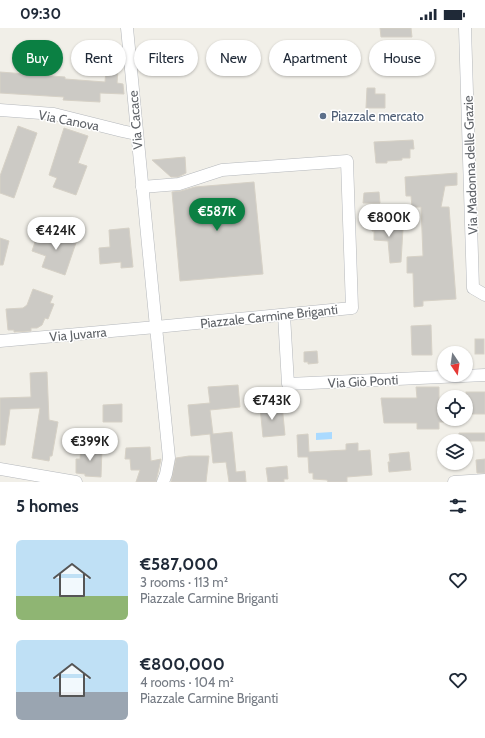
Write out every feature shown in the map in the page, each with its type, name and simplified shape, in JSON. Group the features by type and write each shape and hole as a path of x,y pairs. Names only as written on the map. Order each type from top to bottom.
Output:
{"street":[{"name":"Via Cacace","path":"127,28 136,134 156,327"},
{"name":"Via Madonna delle Grazie","path":"465,28 474,288 485,295"},
{"name":"Via Canova","path":"0,110 54,114 136,134"},
{"name":"Piazzale Carmine Briganti","path":"142,187 179,184 222,170 347,161 352,308 156,327"},
{"name":"Via Giò Ponti","path":"284,315 288,384 485,375"},
{"name":"Via Juvarra","path":"0,342 156,327"},
{"path":"156,327 169,458 163,482"},
{"path":"0,469 76,482"},
{"path":"454,482 485,480"}],"water":[{"path":"332,432 332,439 316,440 316,433"}],"building":[{"path":"380,28 411,28 412,37 381,37"},
{"path":"0,72 12,73 12,76 52,76 65,77 65,79 105,82 106,76 118,76 117,83 123,84 124,94 100,93 100,102 63,100 64,97 0,93"},
{"path":"367,88 375,88 375,94 385,94 385,108 366,108"},
{"path":"18,126 37,133 14,198 0,193 0,176"},
{"path":"64,128 88,136 78,163 87,166 76,195 53,187 57,178 49,175"},
{"path":"413,140 414,149 410,149 410,158 387,161 387,163 376,163 374,142"},
{"path":"185,157 186,173 178,177 171,177 152,160"},
{"path":"457,173 457,185 445,186 441,207 449,207 456,299 423,301 423,306 414,307 413,273 407,273 407,257 423,256 421,207 412,207 411,196 406,196 405,177"},
{"path":"254,182 263,274 180,281 172,192 195,187"},
{"path":"379,192 380,203 363,203 364,193"},
{"path":"373,217 388,218 388,229 403,229 401,262 390,263 388,241 374,240 374,231 372,231"},
{"path":"129,228 133,267 121,268 121,262 100,264 99,248 110,247 109,230"},
{"path":"55,230 78,237 65,275 42,267 46,256 32,251 37,236 52,241"},
{"path":"0,238 9,241 3,265 0,265"},
{"path":"33,289 53,296 50,303 54,304 48,319 45,318 42,325 37,328 31,328 31,331 14,332 14,330 8,330 6,309 23,308 27,305"},
{"path":"431,325 432,355 412,355 411,326"},
{"path":"475,339 484,339 484,354 475,354"},
{"path":"317,351 318,363 308,364 308,362 304,362 304,352"},
{"path":"47,372 49,420 58,422 52,456 50,456 49,461 32,458 40,408 10,409 5,445 0,445 0,398 31,397 30,373"},
{"path":"238,385 240,407 210,410 213,434 232,432 236,472 245,471 246,482 229,482 226,462 213,463 210,434 191,436 188,405 210,403 208,387"},
{"path":"416,387 439,387 439,390 437,390 437,426 439,426 439,429 417,429 417,423 384,423 381,398 417,398"},
{"path":"473,392 485,392 485,414 473,414"},
{"path":"122,404 122,422 103,422 103,405"},
{"path":"282,405 285,435 263,437 260,407"},
{"path":"485,433 485,441 473,441 473,434 459,434"},
{"path":"308,434 309,452 346,450 346,444 358,443 358,451 370,450 372,475 347,477 347,482 328,482 327,480 313,479 313,473 309,473 308,457 298,457 297,435"},
{"path":"150,447 151,461 161,459 156,482 136,482 140,470 131,470 130,459 125,459 126,448"},
{"path":"81,448 102,448 101,477 85,476 85,474 76,473 76,459 80,459"},
{"path":"409,452 411,470 389,472 389,454"},
{"path":"189,456 209,456 206,482 171,482 176,458"},
{"path":"485,459 485,473 477,473 476,460"},
{"path":"287,466 288,479 284,479 284,482 268,482 266,468"}],"place":[{"name":"Piazzale mercato","path":"323,116"}]}
